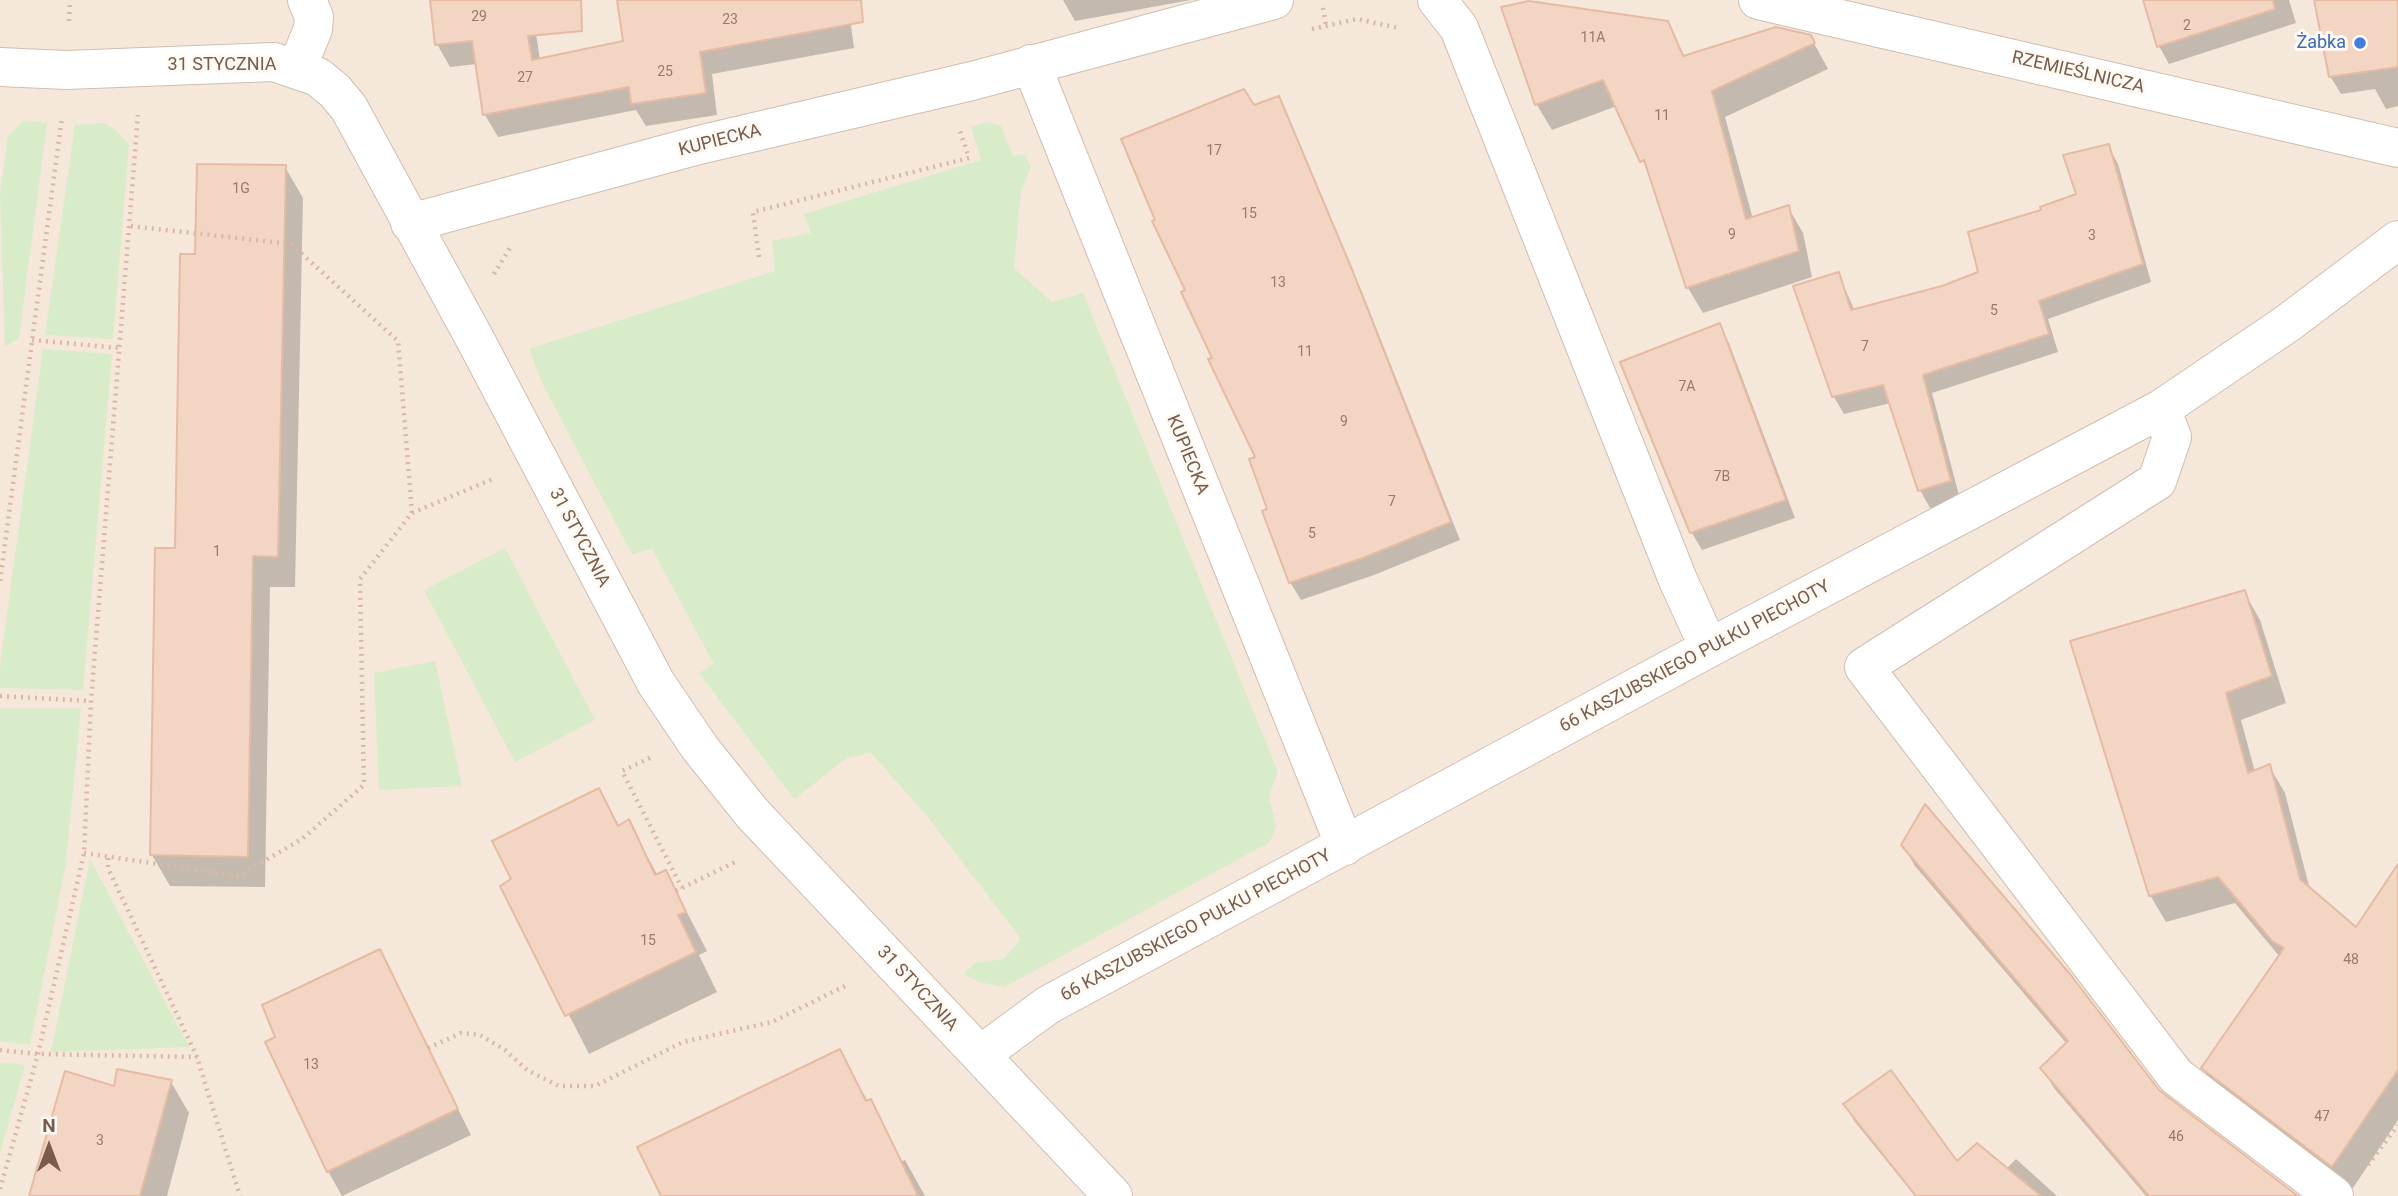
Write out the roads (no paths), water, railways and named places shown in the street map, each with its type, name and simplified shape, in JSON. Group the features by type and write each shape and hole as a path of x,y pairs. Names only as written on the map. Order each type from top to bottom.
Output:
{"street":[{"path":"297,68 313,29 314,17 307,0"},
{"name":"KUPIECKA","path":"410,223 699,145 972,81 1274,0"},
{"path":"1437,0 1459,28 1678,580 1709,648"},
{"name":"RZEMIEŚLNICZA","path":"1758,0 2398,148"},
{"name":"31 STYCZNIA","path":"0,67 66,70 251,61 297,68 318,78 349,108 663,694 700,748 752,813 1113,1196"},
{"name":"KUPIECKA","path":"1031,64 1345,846"},
{"name":"66 KASZUBSKIEGO PUŁKU PIECHOTY","path":"980,1055 1048,1005 1709,648 2161,409 2288,323 2398,240"},
{"path":"2161,409 2172,437 2157,481 1864,667 2176,1076 2347,1186"}],"place":[{"name":"Żabka","path":"2360,43"}]}
